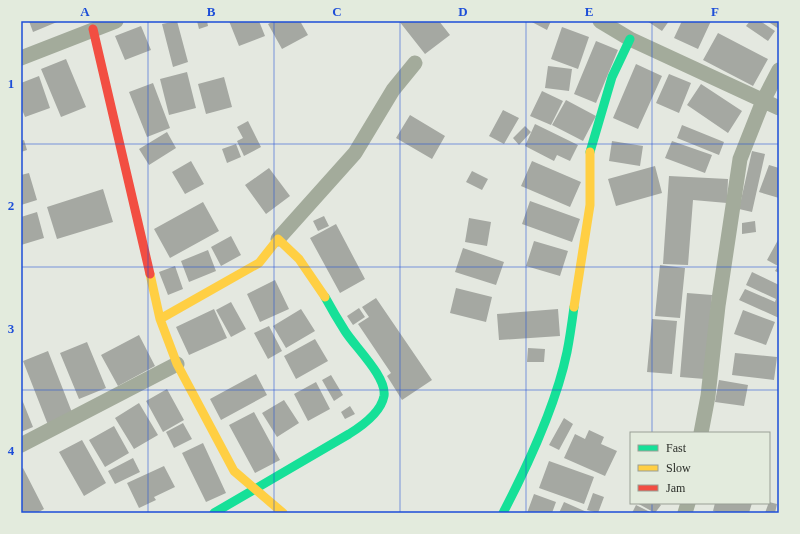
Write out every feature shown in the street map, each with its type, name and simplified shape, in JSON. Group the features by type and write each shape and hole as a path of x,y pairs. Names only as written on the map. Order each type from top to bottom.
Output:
{"street":[{"path":"21,58 116,21"},
{"path":"600,21 630,39 779,108"},
{"path":"93,29 160,319 177,364 234,472 258,489 283,513"},
{"path":"503,513 519,482 548,414 566,353 590,205 589,157 612,77 630,39"},
{"path":"160,319 258,263 355,153 393,90 415,63"},
{"path":"701,432 708,396 718,306 740,159 763,101 779,70"},
{"path":"214,513 317,455 364,424 379,407 384,394 381,381 352,342 316,279 295,256 292,249 278,239"},
{"path":"21,445 177,364"}],"building":[{"path":"29,21 57,21 57,22 33,32"},
{"path":"177,21 188,62 173,67 162,24"},
{"path":"197,21 207,21 208,26 199,29"},
{"path":"229,21 259,21 265,36 239,46"},
{"path":"274,21 300,21 308,35 282,49 268,24"},
{"path":"399,21 439,21 450,35 425,54"},
{"path":"530,21 551,21 547,30"},
{"path":"647,21 669,21 662,31"},
{"path":"682,21 711,21 698,49 674,38"},
{"path":"750,21 760,21 775,31 768,41 746,26"},
{"path":"767,21 779,21 779,29"},
{"path":"141,26 151,50 125,60 115,36"},
{"path":"562,27 589,37 578,69 551,59"},
{"path":"718,33 768,59 753,86 703,60"},
{"path":"596,41 618,50 596,103 574,94"},
{"path":"66,59 86,107 61,117 41,69"},
{"path":"636,64 662,76 638,129 613,118"},
{"path":"548,66 572,69 569,91 545,88"},
{"path":"187,72 196,108 169,115 160,79"},
{"path":"669,74 691,83 679,113 656,103"},
{"path":"39,76 50,108 25,117 21,107 21,83"},
{"path":"224,77 232,107 206,114 198,84"},
{"path":"153,83 170,128 147,137 129,92"},
{"path":"701,84 742,111 728,133 687,105"},
{"path":"542,91 563,101 551,125 530,116"},
{"path":"566,100 596,116 583,141 552,125"},
{"path":"503,110 519,118 504,144 489,136"},
{"path":"410,115 445,136 432,159 396,138"},
{"path":"248,121 261,147 244,156 237,141 243,138 237,127"},
{"path":"535,124 578,145 570,161 557,155 554,161 525,146"},
{"path":"682,125 724,142 719,155 677,138"},
{"path":"525,126 531,132 519,145 513,138"},
{"path":"167,132 176,148 149,165 139,149"},
{"path":"24,140 27,150 21,152 21,141"},
{"path":"612,141 643,146 640,166 609,161"},
{"path":"672,141 712,155 705,173 665,158"},
{"path":"236,144 241,157 227,163 222,149"},
{"path":"752,151 765,154 752,212 739,209"},
{"path":"191,161 204,184 185,194 172,172"},
{"path":"532,161 581,182 570,207 521,186"},
{"path":"769,165 779,168 779,198 759,192"},
{"path":"655,166 662,193 616,206 608,179"},
{"path":"269,168 290,196 266,214 245,185"},
{"path":"472,171 488,179 482,190 466,182"},
{"path":"29,173 37,200 21,205 21,175"},
{"path":"669,176 728,179 727,203 693,200 688,265 663,264"},
{"path":"103,189 113,222 57,239 47,207"},
{"path":"530,201 580,219 572,242 522,224"},
{"path":"203,202 219,231 170,258 154,229"},
{"path":"37,212 44,238 21,245 21,217"},
{"path":"324,216 329,226 318,231 313,221"},
{"path":"469,218 491,222 487,246 465,242"},
{"path":"755,221 756,232 742,234 742,223"},
{"path":"336,224 365,279 340,293 310,238"},
{"path":"231,236 241,255 221,266 211,247"},
{"path":"778,240 779,273 775,271 778,266 767,260"},
{"path":"534,241 568,251 560,276 526,266"},
{"path":"463,248 504,262 496,285 455,272"},
{"path":"208,250 216,271 189,282 181,261"},
{"path":"660,265 685,268 680,318 655,316"},
{"path":"175,266 183,289 168,295 159,272"},
{"path":"752,272 779,285 779,318 739,300 745,289 775,302 776,299 746,285"},
{"path":"275,280 289,309 260,322 247,294"},
{"path":"456,288 492,297 486,322 450,313"},
{"path":"687,293 712,295 705,379 680,377"},
{"path":"376,298 432,380 402,400 387,376 391,373 358,324 369,317 362,307"},
{"path":"231,302 246,329 231,337 216,310"},
{"path":"359,308 365,317 353,325 347,316"},
{"path":"214,309 227,338 189,355 176,327"},
{"path":"301,309 315,331 286,348 273,326"},
{"path":"558,309 560,336 499,340 497,314"},
{"path":"743,310 775,322 766,345 734,334"},
{"path":"652,319 677,321 672,374 647,372"},
{"path":"269,326 282,351 268,359 254,333"},
{"path":"139,335 155,366 118,386 101,355"},
{"path":"315,339 328,361 296,379 284,356"},
{"path":"87,342 106,388 79,399 60,353"},
{"path":"528,348 545,349 544,362 527,362"},
{"path":"48,351 73,415 48,425 23,361"},
{"path":"735,353 777,357 774,380 732,375"},
{"path":"256,374 267,395 221,420 210,399"},
{"path":"331,375 343,395 334,401 322,380"},
{"path":"719,380 748,385 744,406 715,402"},
{"path":"316,382 330,409 308,421 294,394"},
{"path":"167,389 184,420 163,432 146,401"},
{"path":"21,397 33,427 21,432"},
{"path":"284,400 299,423 277,437 262,413"},
{"path":"139,403 158,435 134,449 115,418"},
{"path":"350,406 355,414 345,419 341,412"},
{"path":"254,412 280,460 255,473 229,425"},
{"path":"564,418 573,424 559,450 549,445"},
{"path":"183,423 192,439 174,448 166,432"},
{"path":"114,426 129,453 105,467 89,440"},
{"path":"589,430 604,437 601,444 617,451 605,476 564,458 575,434 585,439"},
{"path":"82,440 106,483 84,496 59,452"},
{"path":"203,443 226,493 206,502 182,453"},
{"path":"133,458 140,472 115,484 108,471"},
{"path":"549,461 594,477 584,504 539,488"},
{"path":"164,466 175,487 154,497 156,500 139,508 127,483"},
{"path":"23,468 44,509 37,513 21,513 21,469"},
{"path":"593,493 604,497 598,513 587,510"},
{"path":"534,494 556,502 552,513 527,513"},
{"path":"564,502 589,513 559,513"},
{"path":"770,502 777,504 775,513 765,513"},
{"path":"639,504 660,504 661,505 655,513"},
{"path":"715,504 752,504 749,513 719,513 713,511"},
{"path":"636,505 652,513 632,513"}],"traffic: fast":[{"path":"590,152 612,77 630,39"},
{"path":"214,513 354,431 365,423 379,408 384,396 384,388 381,380 376,371 345,331 325,297"},
{"path":"503,513 522,475 549,414 567,352 574,307"}],"traffic: slow":[{"path":"574,307 590,205 590,152"},
{"path":"160,319 259,263 278,239 299,259 325,297"},
{"path":"150,274 160,319 177,364 234,471 283,513"}],"traffic: jam":[{"path":"93,29 150,274"}]}
